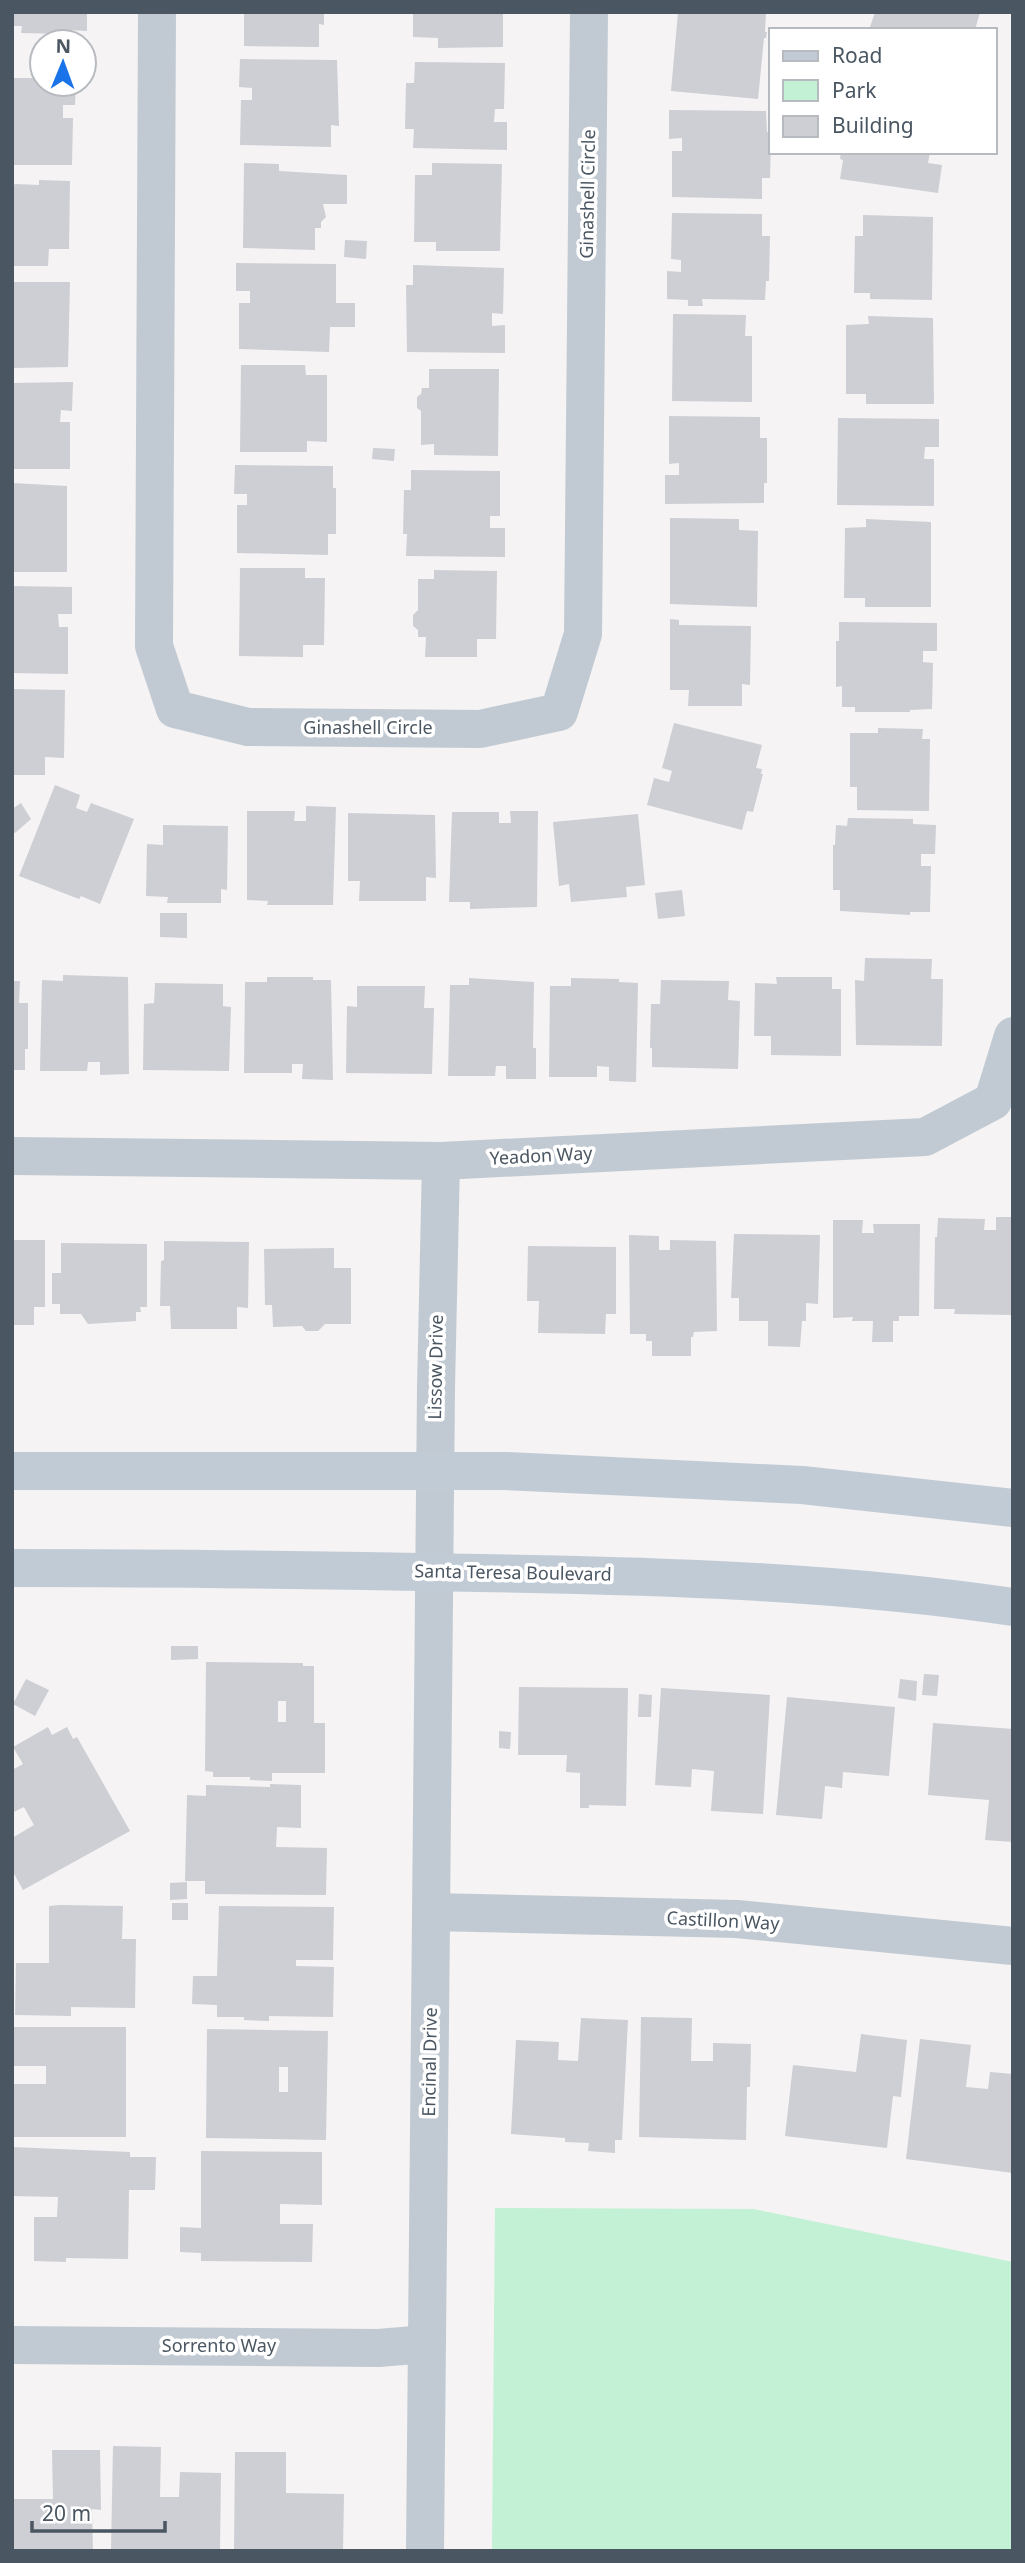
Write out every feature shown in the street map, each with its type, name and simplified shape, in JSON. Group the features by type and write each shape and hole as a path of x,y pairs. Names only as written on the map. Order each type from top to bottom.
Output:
{"main road":[{"path":"12,1471 519,1471 802,1485 1013,1508"},
{"name":"Santa Teresa Boulevard","path":"12,1568 629,1575 806,1584 1013,1607"}],"street":[{"name":"Ginashell Circle","path":"158,12 154,646 175,709 248,727 467,729 480,729 559,712 583,634 589,12"},
{"name":"Yeadon Way","path":"12,1156 441,1161 925,1137 993,1101 1013,1036"},
{"name":"Lissow Drive","path":"435,1572 441,1161"},
{"name":"Encinal Drive","path":"425,2551 435,1572"},
{"name":"Castillon Way","path":"432,1912 737,1919 1013,1946"},
{"name":"Sorrento Way","path":"12,2345 378,2348 426,2344"}],"green space":[{"path":"495,2208 754,2209 1013,2262 1013,2551 492,2551"}],"building":[{"path":"12,12 87,12 87,28 28,28 28,33 21,33 22,26 12,26"},
{"path":"244,12 324,12 324,25 319,24 319,47 244,46"},
{"path":"413,12 503,12 503,47 438,48 438,38 413,37"},
{"path":"678,12 766,12 767,32 764,38 758,99 671,91"},
{"path":"875,12 980,12 976,28 870,28"},
{"path":"240,59 337,60 339,126 331,125 331,147 240,145 241,100 252,100 252,88 239,87"},
{"path":"415,62 505,63 504,109 495,109 494,122 507,122 507,150 413,148 414,129 405,129 406,83 414,83"},
{"path":"12,78 28,78 28,98 75,98 75,105 63,105 63,118 73,118 72,165 12,165"},
{"path":"669,110 766,111 770,178 762,178 762,199 672,197 672,151 682,151 682,138 669,139"},
{"path":"841,154 930,154 928,163 942,165 938,193 840,179 843,160 840,159"},
{"path":"244,163 279,164 279,171 347,175 347,204 323,204 326,217 321,222 321,228 315,228 315,250 243,248"},
{"path":"432,163 502,164 500,251 436,251 436,242 414,242 415,175 432,175"},
{"path":"39,180 70,181 69,249 49,249 48,266 12,266 12,187 15,184 39,185"},
{"path":"672,213 762,214 762,236 770,236 769,281 766,281 765,300 702,299 703,306 688,306 688,300 667,299 667,271 681,272 681,260 671,259"},
{"path":"863,215 933,217 932,300 870,299 870,293 854,293 855,236 863,236"},
{"path":"345,240 367,241 366,259 344,257"},
{"path":"236,263 336,264 336,303 355,303 355,327 330,327 329,352 239,349 239,303 250,303 250,291 236,291"},
{"path":"413,265 504,268 503,314 492,313 492,326 505,325 505,353 407,352 406,285 413,285"},
{"path":"12,282 70,282 68,367 12,368"},
{"path":"673,314 746,315 745,336 752,336 752,402 672,401"},
{"path":"868,316 933,318 934,404 866,404 866,394 846,394 846,325 869,324"},
{"path":"241,365 305,365 306,375 327,375 327,442 307,441 307,452 240,452"},
{"path":"429,369 499,369 498,456 434,455 434,444 421,445 421,411 417,408 417,397 422,388 429,388"},
{"path":"73,382 72,411 61,410 60,422 70,422 70,469 12,469 12,383"},
{"path":"669,416 760,417 760,438 767,438 764,503 665,504 665,475 679,475 679,463 669,464"},
{"path":"838,418 939,419 939,447 925,447 924,459 934,459 934,506 837,505"},
{"path":"373,448 395,449 394,461 372,459"},
{"path":"235,465 333,466 336,534 328,534 328,555 237,553 237,505 247,505 247,494 234,494"},
{"path":"411,470 500,471 500,516 490,516 490,528 505,528 505,557 406,556 407,534 403,534 404,490 411,490"},
{"path":"12,483 67,486 67,572 12,572"},
{"path":"670,518 739,519 739,530 758,531 757,607 670,604"},
{"path":"866,519 931,522 931,607 865,607 865,598 844,598 845,528 866,527"},
{"path":"240,568 305,568 305,578 325,578 324,645 303,645 303,657 239,656"},
{"path":"434,570 497,571 496,639 477,639 477,657 425,657 426,637 418,637 418,630 413,626 413,615 418,610 418,579 434,579"},
{"path":"12,586 72,587 72,614 58,614 59,627 68,627 68,674 12,673"},
{"path":"670,619 679,620 679,625 751,626 750,685 742,684 742,706 688,706 689,690 670,690"},
{"path":"839,622 937,623 937,651 923,651 923,662 933,663 932,709 910,712 855,712 855,707 842,707 842,686 836,687 836,641 839,641"},
{"path":"12,689 65,690 64,758 45,757 45,775 12,775"},
{"path":"674,723 762,745 756,768 762,769 763,774 753,812 747,811 742,830 647,805 654,778 669,782 672,771 662,768"},
{"path":"878,728 923,729 922,739 930,739 929,811 857,810 857,787 850,787 850,733 878,733"},
{"path":"55,785 80,795 76,808 87,812 91,803 134,819 100,904 81,896 79,899 19,876"},
{"path":"21,803 31,819 15,833 12,831 12,809"},
{"path":"306,806 336,807 333,905 267,905 268,901 247,900 247,811 295,811 294,821 306,821"},
{"path":"510,811 538,811 537,907 470,909 470,902 449,902 452,812 499,812 499,823 511,823"},
{"path":"348,813 435,815 436,878 426,877 426,901 359,901 360,881 348,881"},
{"path":"638,814 645,885 626,887 627,897 571,902 569,884 559,886 553,822"},
{"path":"848,818 913,819 913,824 936,825 935,854 921,854 921,866 931,866 930,912 910,912 910,915 840,911 840,890 833,890 833,845 836,825 847,826"},
{"path":"163,825 228,826 227,890 221,889 221,903 167,903 168,897 146,896 147,844 163,845"},
{"path":"682,890 685,916 658,919 655,893"},
{"path":"160,913 187,913 187,938 160,937"},
{"path":"865,958 932,959 931,979 943,979 942,1046 856,1045 855,980 864,981"},
{"path":"63,975 128,977 129,1074 100,1075 100,1062 88,1062 87,1071 40,1071 42,980 63,981"},
{"path":"267,977 313,977 313,980 331,980 333,1080 302,1079 303,1064 292,1064 292,1073 244,1073 245,982 267,982"},
{"path":"776,977 832,977 832,989 841,989 841,1056 771,1055 771,1036 754,1036 755,983 777,984"},
{"path":"469,978 534,982 533,1048 536,1048 536,1079 506,1079 506,1066 496,1066 495,1076 448,1076 450,985 469,985"},
{"path":"571,978 619,979 619,982 638,983 636,1082 609,1081 609,1067 597,1066 597,1077 549,1077 550,986 571,986"},
{"path":"661,980 729,981 728,1000 740,1001 738,1069 652,1067 651,1004 660,1004"},
{"path":"12,981 20,981 19,1003 28,1003 25,1070 12,1070"},
{"path":"155,983 223,984 223,1006 231,1007 229,1071 143,1070 144,1004 154,1003"},
{"path":"357,986 425,986 424,1008 434,1008 432,1074 346,1073 347,1006 357,1007"},
{"path":"996,1217 1013,1217 1013,1315 954,1314 955,1309 934,1309 935,1237 938,1218 985,1219 984,1230 996,1230"},
{"path":"833,1220 863,1220 862,1233 874,1233 873,1224 920,1224 919,1316 899,1316 899,1321 893,1321 893,1342 872,1342 873,1321 852,1321 853,1317 833,1318"},
{"path":"734,1234 820,1235 818,1304 806,1303 806,1321 802,1321 800,1347 768,1346 768,1321 739,1321 739,1298 731,1298"},
{"path":"629,1235 659,1236 659,1250 670,1250 670,1240 716,1241 717,1331 694,1332 691,1337 691,1356 652,1356 652,1341 646,1341 646,1334 630,1334"},
{"path":"12,1240 45,1240 45,1307 34,1307 34,1325 12,1325"},
{"path":"164,1241 249,1242 248,1308 237,1307 237,1329 171,1329 170,1306 160,1306"},
{"path":"61,1243 147,1244 147,1307 140,1307 141,1312 136,1312 136,1321 88,1324 81,1314 60,1314 60,1304 52,1304 52,1273 61,1273"},
{"path":"528,1246 616,1247 616,1314 606,1314 605,1334 538,1333 539,1301 527,1301"},
{"path":"334,1248 334,1268 351,1268 351,1324 325,1324 318,1331 306,1331 302,1326 273,1327 272,1305 265,1305 264,1249"},
{"path":"171,1646 198,1646 198,1659 171,1660"},
{"path":"206,1662 303,1663 303,1666 314,1666 314,1723 325,1723 325,1773 272,1773 272,1781 250,1780 250,1777 213,1777 213,1772 205,1771","holes":["278,1701 286,1701 286,1722 278,1722"]},
{"path":"924,1674 939,1675 937,1696 922,1695"},
{"path":"26,1679 49,1690 35,1716 13,1704"},
{"path":"900,1679 917,1681 916,1701 898,1698"},
{"path":"519,1687 628,1688 626,1806 589,1805 589,1808 580,1808 580,1773 566,1772 567,1755 518,1755"},
{"path":"661,1688 770,1695 763,1814 711,1811 714,1771 692,1769 691,1787 655,1785"},
{"path":"639,1694 652,1695 651,1717 638,1717"},
{"path":"787,1697 895,1707 889,1776 843,1772 842,1788 825,1786 822,1819 776,1815"},
{"path":"933,1723 1013,1729 1013,1842 985,1840 989,1800 928,1795"},
{"path":"48,1727 52,1735 67,1727 73,1739 77,1737 130,1831 23,1890 12,1870 12,1838 34,1825 24,1807 12,1813 12,1770 23,1764 13,1747"},
{"path":"499,1731 511,1732 510,1749 499,1748"},
{"path":"270,1784 301,1785 301,1828 277,1827 276,1847 327,1848 326,1895 205,1894 205,1881 185,1881 187,1795 206,1796 206,1785 270,1787"},
{"path":"187,1882 187,1899 170,1900 170,1883"},
{"path":"172,1903 188,1903 188,1920 172,1920"},
{"path":"49,1906 123,1906 122,1939 136,1939 135,2008 71,2007 71,2016 15,2015 16,1963 49,1963"},
{"path":"219,1906 334,1907 333,1960 296,1960 296,1966 334,1967 333,2017 269,2016 269,2021 244,2020 244,2017 217,2017 217,2005 192,2004 193,1976 217,1976"},
{"path":"641,2017 692,2018 691,2061 713,2061 713,2043 751,2044 746,2140 639,2137"},
{"path":"581,2018 628,2020 622,2140 615,2140 615,2153 588,2151 589,2143 565,2142 565,2138 511,2134 516,2040 559,2042 558,2060 578,2061"},
{"path":"13,2027 126,2027 126,2137 12,2137 12,2084 46,2084 46,2066 13,2066"},
{"path":"207,2029 328,2031 326,2140 206,2138","holes":["279,2067 288,2067 288,2092 279,2092"]},
{"path":"861,2034 907,2040 901,2097 893,2096 887,2148 785,2136 793,2065 856,2072"},
{"path":"920,2039 971,2045 966,2087 988,2089 990,2072 1013,2074 1013,2173 906,2159"},
{"path":"12,2147 130,2152 130,2157 156,2157 155,2190 129,2190 128,2259 66,2258 66,2262 34,2261 34,2217 57,2217 58,2197 12,2196"},
{"path":"201,2151 322,2152 322,2205 280,2204 280,2224 313,2224 312,2262 201,2261 201,2253 180,2252 180,2227 201,2228"},
{"path":"113,2446 161,2447 160,2497 179,2497 180,2472 221,2473 220,2551 111,2551"},
{"path":"52,2450 100,2450 101,2510 92,2509 93,2551 12,2551 12,2499 53,2499"},
{"path":"235,2452 286,2452 286,2493 344,2494 343,2551 234,2551"}]}
